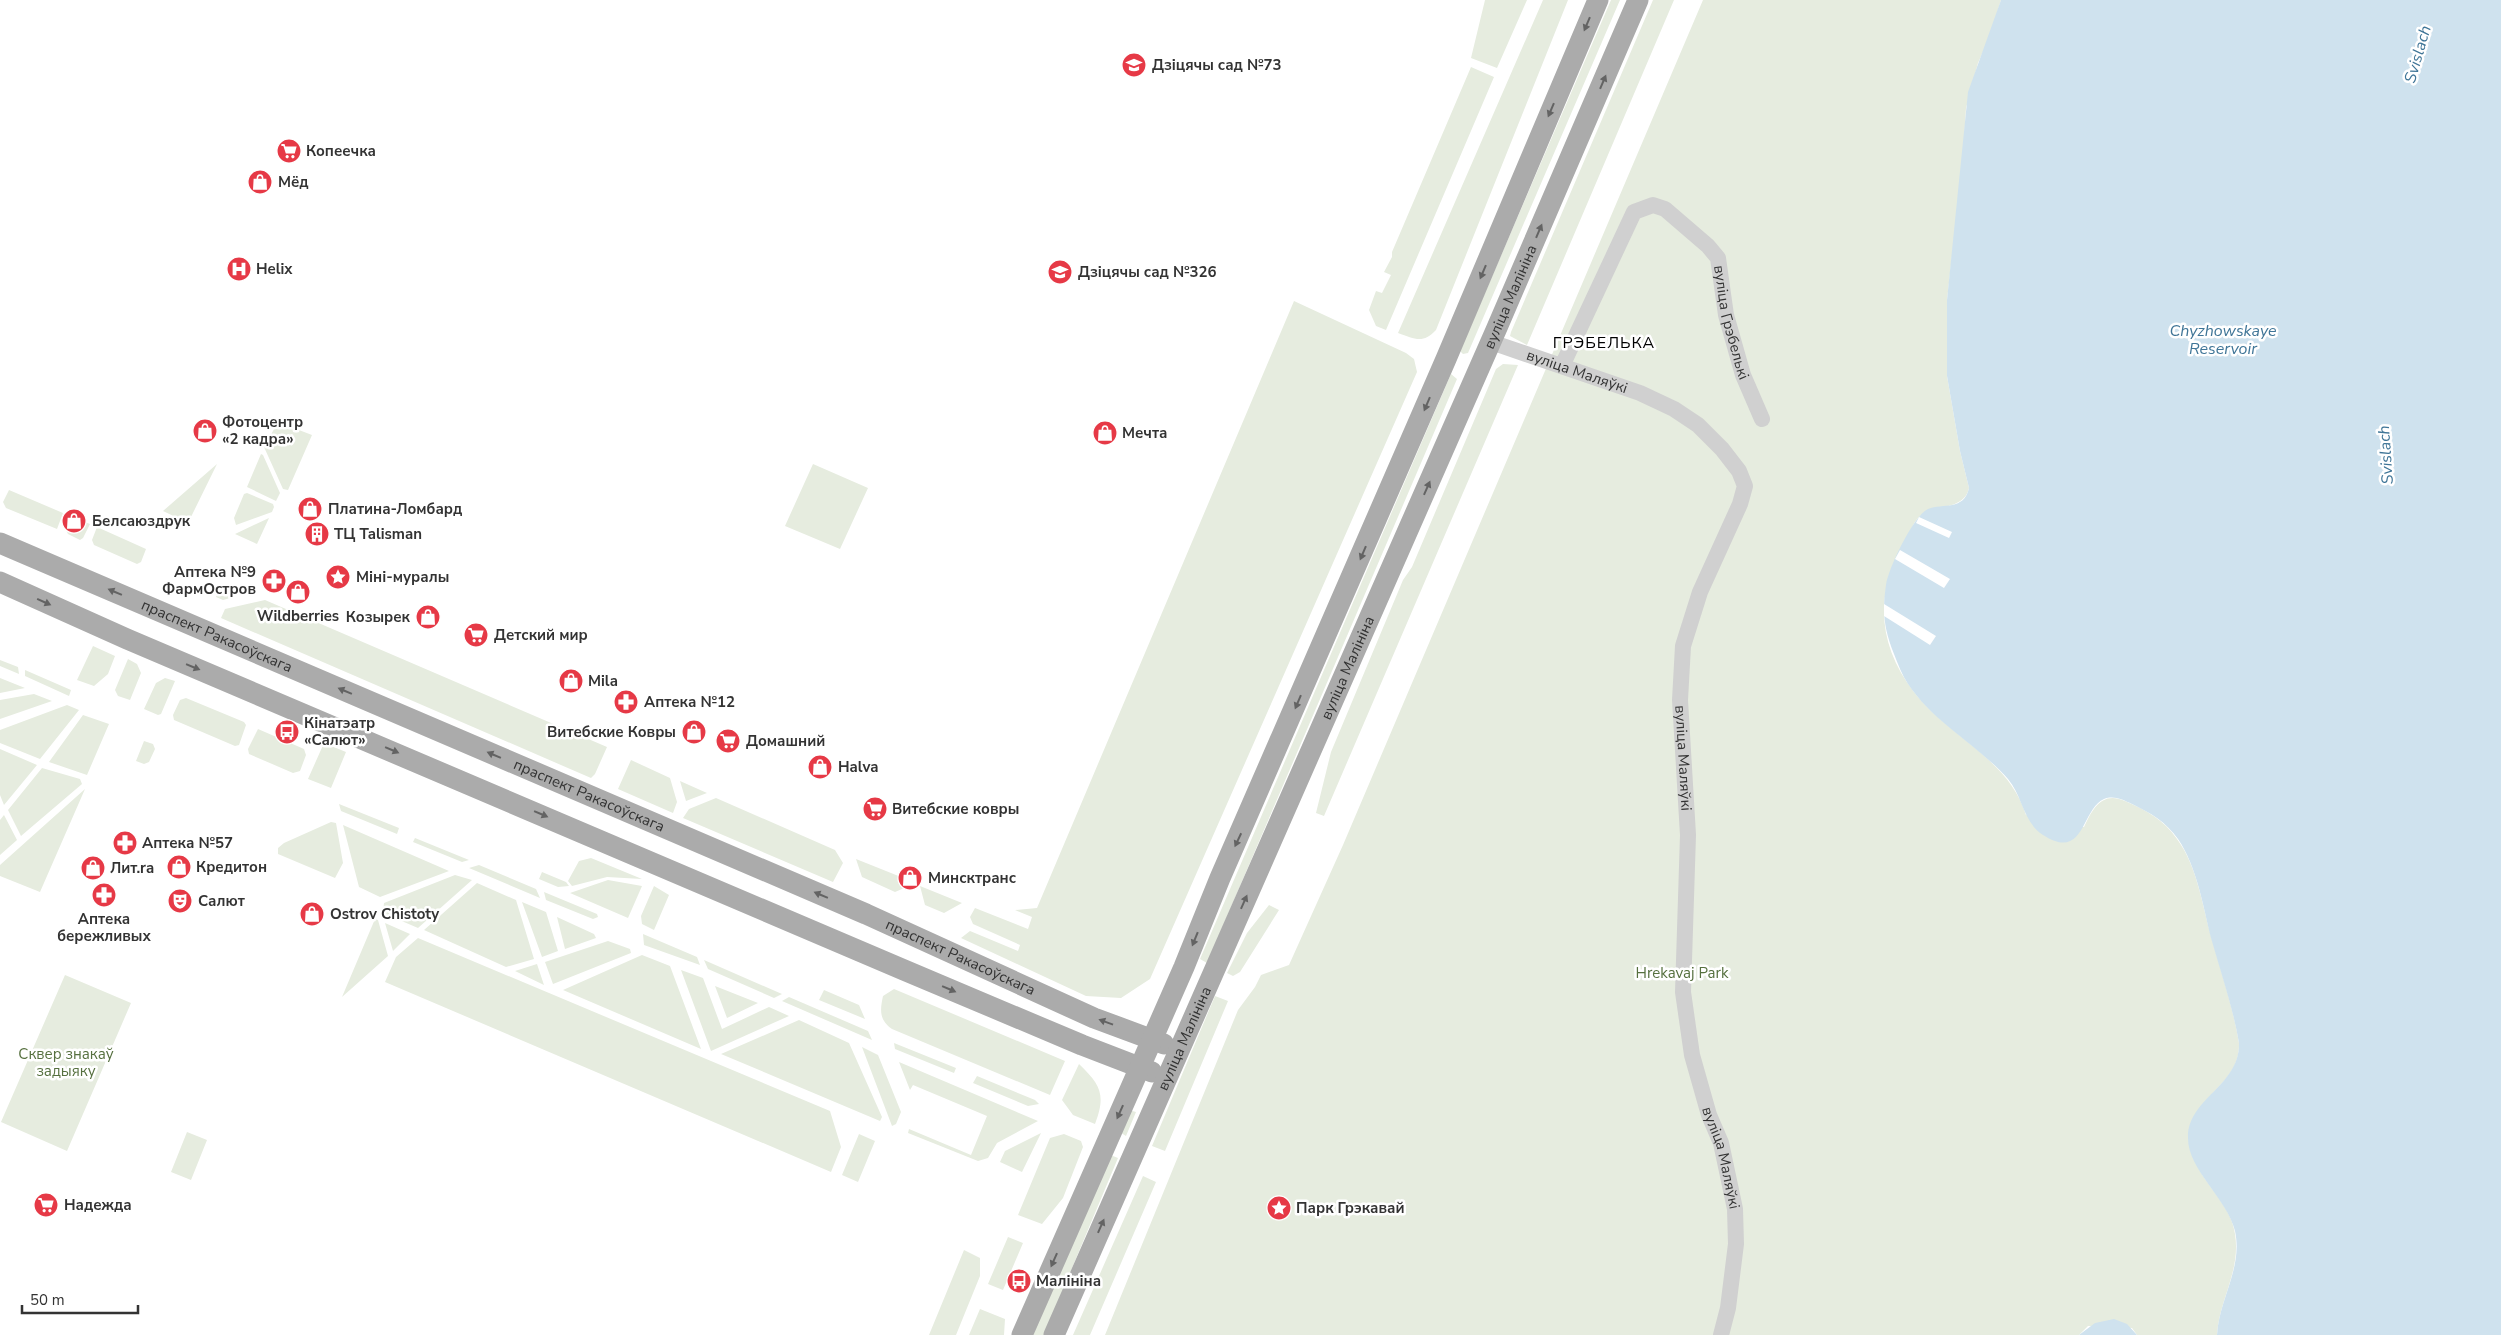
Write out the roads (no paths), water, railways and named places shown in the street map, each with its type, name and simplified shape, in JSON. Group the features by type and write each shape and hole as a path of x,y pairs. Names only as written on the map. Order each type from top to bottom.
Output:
{"main road":[{"name":"вуліца Малініна","path":"1022,1335 1446,359 1598,0"},
{"name":"вуліца Малініна","path":"1054,1335 1165,1077 1491,342 1638,0"},
{"path":"1446,359 1477,372"},
{"name":"праспект Ракасоўскага","path":"0,543 866,914 1094,1018 1178,1049"},
{"path":"0,582 127,639 913,974 1165,1077"}],"street":[{"name":"вуліца Грэбелькі","path":"1562,366 1634,212 1653,205 1665,209 1708,246 1718,258 1726,315 1743,376 1762,419"},
{"name":"вуліца Маляўкі","path":"1491,342 1640,393 1674,408 1698,425 1722,449 1739,471 1745,486 1740,504 1700,592 1683,646 1680,700 1688,835 1683,992 1692,1055 1708,1115 1721,1143 1735,1209 1736,1244 1728,1308 1721,1335"}],"water":[{"name":"Chyzhowskaye Reservoir","path":"2001,0 2501,0 2501,1335 2217,1335 2236,1258 2235,1231 2224,1207 2194,1161 2189,1149 2188,1137 2190,1124 2196,1112 2231,1070 2237,1058 2239,1043 2199,887 2185,850 2173,833 2158,818 2132,804 2115,798 2104,799 2096,805 2075,838 2067,842 2057,842 2043,835 2031,823 2008,779 1983,755 1930,711 1919,698 1906,681 1894,654 1886,628 1884,604 1888,577 1896,556 1915,522 1922,514 1934,507 1958,503 1963,500 1969,488 1960,451 1947,376 1947,300 1968,92"},
{"path":"2114,1319 2127,1324 2137,1335 2079,1335 2095,1323"}],"place":[{"name":"Дзіцячы сад №73","path":"1134,65"},
{"name":"Копеечка","path":"289,151"},
{"name":"Мёд","path":"260,182"},
{"name":"Helix","path":"239,269"},
{"name":"Дзіцячы сад №326","path":"1060,272"},
{"name":"Фотоцентр «2 кадра»","path":"205,431"},
{"name":"Мечта","path":"1105,433"},
{"name":"Платина-Ломбард","path":"310,509"},
{"name":"Белсаюздрук","path":"74,521"},
{"name":"ТЦ Talisman","path":"317,534"},
{"name":"Міні-муралы","path":"338,577"},
{"name":"Аптека №9 ФармОстров","path":"274,581"},
{"name":"Wildberries","path":"298,592"},
{"name":"Козырек","path":"428,617"},
{"name":"Детский мир","path":"476,635"},
{"name":"Mila","path":"571,681"},
{"name":"Аптека №12","path":"626,702"},
{"name":"Кінатэатр «Салют»","path":"287,732"},
{"name":"Витебские Ковры","path":"694,732"},
{"name":"Домашний","path":"728,741"},
{"name":"Halva","path":"820,767"},
{"name":"Витебские ковры","path":"875,809"},
{"name":"Аптека №57","path":"125,843"},
{"name":"Кредитон","path":"179,867"},
{"name":"Лит.ra","path":"93,868"},
{"name":"Минсктранс","path":"910,878"},
{"name":"Аптека бережливых","path":"104,895"},
{"name":"Салют","path":"180,901"},
{"name":"Ostrov Chistoty","path":"312,914"},
{"name":"Надежда","path":"46,1205"},
{"name":"Парк Грэкавай","path":"1279,1208"},
{"name":"Малініна","path":"1019,1281"}],"district":[{"name":"ГРЭБЕЛЬКА","path":"1604,342"}],"water label":[{"name":"Svislach","path":"2417,54"},
{"name":"Svislach","path":"2385,455"}],"park label":[{"name":"Hrekavaj Park","path":"1682,973"},
{"name":"Сквер знакаў задыяку","path":"66,1062"}]}
